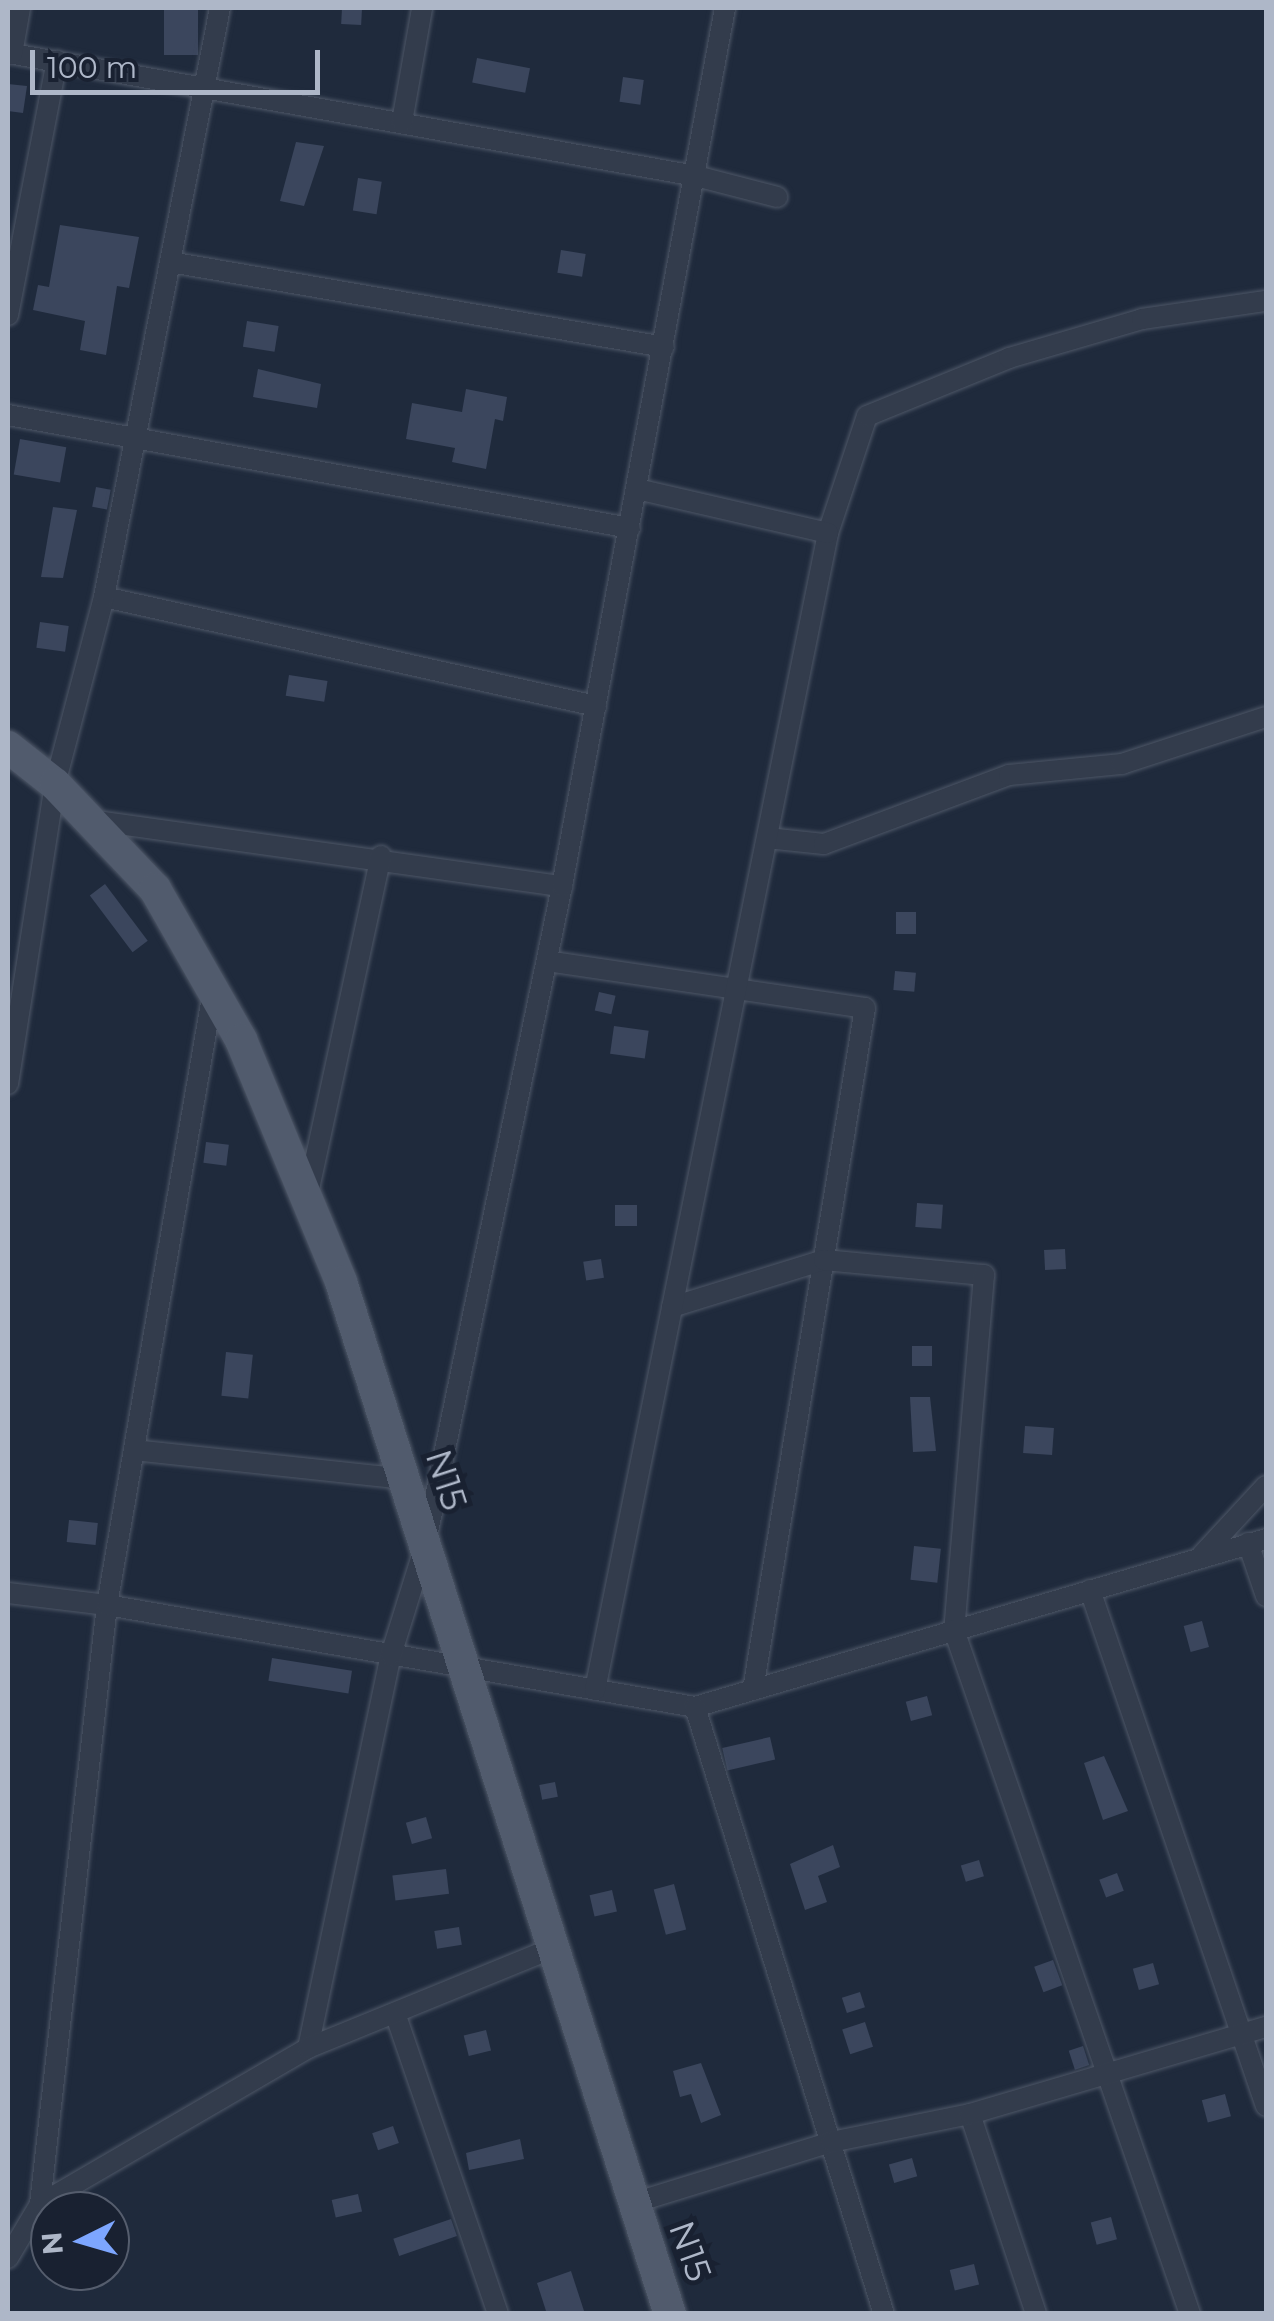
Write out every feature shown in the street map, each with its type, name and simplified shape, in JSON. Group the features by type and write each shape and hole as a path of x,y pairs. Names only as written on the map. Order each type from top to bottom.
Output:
{"main road":[{"name":"N15","path":"8,748 55,784 155,889 241,1040 307,1200 404,1479 630,2204 670,2314"}],"street":[{"path":"20,8 10,53 696,176 777,196"},
{"path":"8,1084 55,784 104,598 220,8"},
{"path":"402,122 422,8"},
{"path":"308,2048 391,1655 426,1546 547,961 696,176 724,8"},
{"path":"8,315 16,230 57,62"},
{"path":"170,262 664,347"},
{"path":"595,1690 828,532 867,416 1009,358 1142,319 1266,301"},
{"path":"8,415 630,528"},
{"path":"637,488 828,532"},
{"path":"104,598 596,706"},
{"path":"766,838 824,844 1009,775 1122,764 1266,717"},
{"path":"90,820 381,856 562,886"},
{"path":"307,1200 381,856"},
{"path":"547,961 735,994 865,1008 754,1690"},
{"path":"41,2191 107,1604 214,992"},
{"path":"672,1306 824,1260 984,1274 954,1630 1190,2314"},
{"path":"134,1450 404,1479"},
{"path":"1201,1557 1266,1486"},
{"path":"8,1593 107,1604 696,1707 1257,1541 1266,1596"},
{"path":"1090,1590 1266,2106"},
{"path":"696,1707 884,2314"},
{"path":"62,2191 308,2048 551,1949"},
{"path":"396,2012 498,2314"},
{"path":"630,2204 831,2142 970,2114 1266,2026"},
{"path":"970,2114 1036,2314"},
{"path":"8,2258 30,2221"}],"building":[{"path":"164,8 198,8 198,55 164,55"},
{"path":"342,8 362,9 361,25 341,24"},
{"path":"477,58 530,68 525,93 472,83"},
{"path":"623,77 644,80 640,105 620,102"},
{"path":"8,84 27,86 23,113 8,111"},
{"path":"296,142 324,146 304,206 280,201"},
{"path":"358,178 382,182 377,214 353,211"},
{"path":"60,225 139,237 129,288 117,286 106,355 80,350 85,321 33,310 38,285 49,287"},
{"path":"561,250 586,254 582,277 557,273"},
{"path":"247,321 279,326 275,352 243,347"},
{"path":"258,369 321,384 317,408 253,397"},
{"path":"466,389 507,397 503,421 495,419 486,469 452,462 455,448 406,439 412,403 462,412"},
{"path":"20,439 66,447 60,483 14,474"},
{"path":"96,487 111,490 107,509 92,507"},
{"path":"53,507 77,510 63,578 41,577"},
{"path":"40,622 69,626 65,652 36,648"},
{"path":"289,675 328,681 324,702 286,696"},
{"path":"105,884 148,941 133,952 90,895"},
{"path":"896,912 916,912 916,934 896,934"},
{"path":"895,971 916,973 914,992 893,990"},
{"path":"599,992 616,996 611,1014 595,1011"},
{"path":"614,1026 649,1031 645,1059 610,1054"},
{"path":"206,1142 229,1145 226,1166 203,1163"},
{"path":"917,1203 943,1205 941,1229 915,1227"},
{"path":"615,1205 637,1205 637,1226 615,1226"},
{"path":"1065,1249 1066,1269 1045,1270 1044,1250"},
{"path":"601,1259 604,1278 586,1281 583,1262"},
{"path":"912,1346 932,1346 932,1366 912,1366"},
{"path":"226,1352 253,1355 248,1399 221,1396"},
{"path":"910,1397 930,1397 936,1451 913,1452"},
{"path":"1025,1426 1054,1428 1052,1455 1023,1453"},
{"path":"69,1520 98,1523 96,1545 67,1542"},
{"path":"914,1546 941,1549 937,1583 910,1580"},
{"path":"1202,1621 1209,1647 1191,1652 1184,1626"},
{"path":"272,1658 352,1671 348,1693 268,1681"},
{"path":"927,1696 932,1715 911,1721 906,1702"},
{"path":"770,1737 775,1759 727,1770 722,1748"},
{"path":"1104,1756 1128,1811 1103,1820 1084,1763"},
{"path":"555,1782 558,1797 542,1800 539,1785"},
{"path":"426,1817 432,1838 412,1844 406,1823"},
{"path":"833,1845 840,1867 818,1876 827,1902 805,1910 790,1864"},
{"path":"979,1860 984,1876 966,1882 961,1866"},
{"path":"446,1869 449,1894 395,1900 392,1876"},
{"path":"1117,1873 1124,1891 1106,1898 1099,1880"},
{"path":"674,1884 686,1929 666,1935 654,1889"},
{"path":"612,1890 617,1911 595,1917 590,1895"},
{"path":"459,1927 462,1945 437,1949 434,1931"},
{"path":"1053,1960 1062,1985 1043,1992 1034,1967"},
{"path":"1153,1963 1159,1984 1139,1990 1133,1969"},
{"path":"860,1992 865,2007 847,2013 842,1998"},
{"path":"865,2022 873,2047 850,2054 842,2029"},
{"path":"486,2030 491,2050 469,2056 464,2036"},
{"path":"1083,2046 1089,2065 1075,2070 1069,2051"},
{"path":"701,2063 721,2115 701,2123 691,2094 680,2097 673,2071"},
{"path":"1225,2094 1231,2116 1208,2122 1202,2100"},
{"path":"393,2126 399,2143 378,2150 372,2133"},
{"path":"520,2139 524,2159 469,2170 466,2153"},
{"path":"912,2158 917,2176 894,2183 889,2165"},
{"path":"358,2194 362,2212 336,2218 332,2200"},
{"path":"1111,2217 1117,2239 1097,2245 1091,2222"},
{"path":"451,2219 457,2236 399,2256 393,2239"},
{"path":"974,2264 979,2284 955,2290 950,2270"},
{"path":"571,2271 585,2314 547,2314 537,2283"}]}
